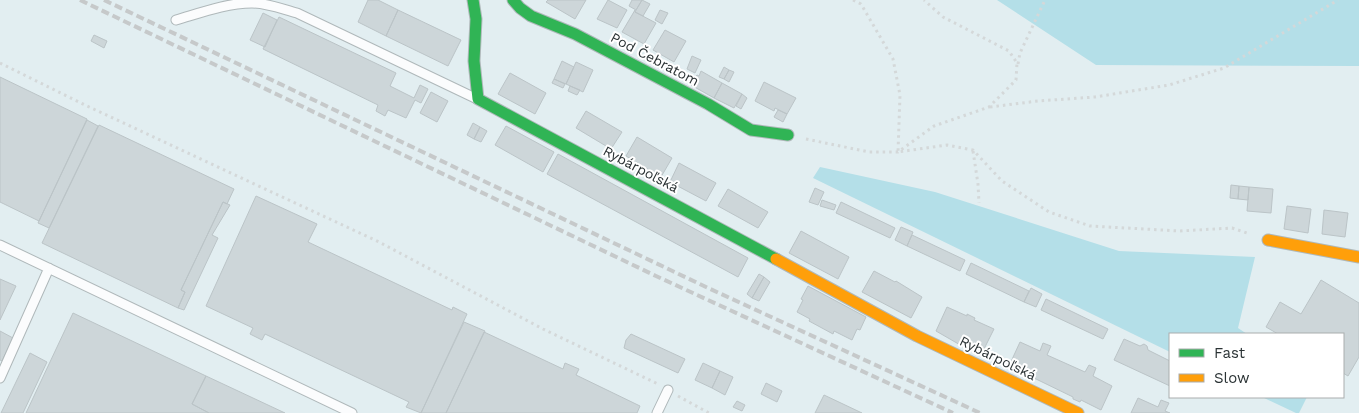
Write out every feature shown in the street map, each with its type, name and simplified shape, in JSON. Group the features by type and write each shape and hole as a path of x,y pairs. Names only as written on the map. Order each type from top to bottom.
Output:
{"street":[{"path":"473,0 476,20 474,62 478,99"},
{"name":"Pod Čebratom","path":"513,0 531,16 575,34 708,104 752,130 788,135"},
{"name":"Rybárpoľská","path":"478,99 917,336 1078,413"},
{"path":"1268,240 1359,257"}],"lane":[{"name":"Rybárpoľská","path":"176,20 229,5 253,3 274,6 297,13 478,99"},
{"path":"0,245 352,413"},
{"path":"0,378 48,268"},
{"path":"657,413 668,390"}],"path":[{"path":"853,0 861,4 893,59 900,95 898,152"},
{"path":"924,0 942,17 1009,51 1017,64 1016,80"},
{"path":"989,107 1016,80 1020,53 1045,0"},
{"path":"898,152 934,126 989,107 1095,97 1169,85 1224,68 1338,0"},
{"path":"0,63 87,106 378,242 543,329 668,390 709,413"},
{"path":"788,135 869,152 898,152 947,145 973,150 1002,181 1049,212 1090,226 1180,231 1232,228 1268,240"},
{"path":"973,150 979,203"}],"shaded area":[{"path":"997,0 1359,0 1359,66 1096,65"},
{"path":"820,167 935,192 1119,251 1255,257 1238,328 1246,333 1169,333 1169,352 813,178"},
{"path":"1264,398 1306,398 1299,413"}],"building":[{"path":"368,0 378,0 398,10 386,36 358,22"},
{"path":"548,0 586,0 575,19 546,2"},
{"path":"608,0 627,10 617,28 597,19"},
{"path":"632,0 642,0 636,10 629,6"},
{"path":"642,0 650,4 643,16 635,12"},
{"path":"398,10 461,40 448,66 386,36"},
{"path":"635,10 635,12 656,23 644,44 622,32"},
{"path":"660,10 668,13 662,24 655,20"},
{"path":"263,13 277,20 265,47 250,40"},
{"path":"279,17 396,73 390,86 414,98 420,85 428,89 421,103 415,100 406,118 388,110 385,116 376,111 378,105 263,49"},
{"path":"665,30 686,41 674,62 653,50"},
{"path":"94,35 107,41 104,48 91,41"},
{"path":"692,56 701,60 695,73 687,69"},
{"path":"562,61 574,67 566,84 554,79"},
{"path":"576,62 593,70 583,92 566,84"},
{"path":"724,67 729,70 724,79 719,77"},
{"path":"729,70 734,72 729,82 724,79"},
{"path":"701,71 722,83 714,98 691,85"},
{"path":"510,73 546,93 535,114 498,94"},
{"path":"0,77 87,119 39,221 0,202"},
{"path":"554,79 565,84 563,88 552,83"},
{"path":"764,82 796,98 787,114 775,108 774,111 755,101"},
{"path":"722,83 742,94 734,108 714,98"},
{"path":"570,86 580,90 577,95 568,91"},
{"path":"431,92 448,101 437,122 420,113"},
{"path":"742,94 747,98 741,109 736,106"},
{"path":"778,110 787,114 783,122 774,117"},
{"path":"586,111 622,132 611,149 576,128"},
{"path":"87,120 98,126 49,228 38,223"},
{"path":"473,123 480,127 474,139 467,135"},
{"path":"99,125 234,189 227,204 223,202 181,290 185,292 178,308 42,243"},
{"path":"506,126 554,152 543,172 495,145"},
{"path":"480,127 487,131 481,142 474,139"},
{"path":"637,137 672,158 661,177 626,156"},
{"path":"558,154 748,258 738,277 547,174"},
{"path":"679,163 716,183 706,201 670,182"},
{"path":"1231,185 1239,186 1238,199 1230,198"},
{"path":"1239,186 1249,187 1248,200 1238,199"},
{"path":"1249,187 1273,189 1271,213 1247,211"},
{"path":"815,188 824,192 818,205 809,202"},
{"path":"728,189 768,212 758,228 718,206"},
{"path":"256,196 317,224 308,242 452,310 453,307 467,314 421,413 406,407 409,402 265,334 262,340 250,334 253,328 206,306"},
{"path":"822,200 836,205 834,210 820,206"},
{"path":"223,202 230,205 212,235 218,238 184,310 178,308 185,292 181,290"},
{"path":"841,202 895,228 890,238 836,213"},
{"path":"1287,206 1311,209 1308,233 1284,229"},
{"path":"1324,210 1348,213 1345,237 1322,234"},
{"path":"901,227 913,232 907,246 895,240"},
{"path":"801,231 849,257 838,279 789,253"},
{"path":"912,235 965,260 960,271 907,246"},
{"path":"971,263 1029,291 1024,302 966,274"},
{"path":"874,271 896,281 922,297 911,318 862,292"},
{"path":"759,274 764,277 752,298 747,294"},
{"path":"764,277 770,282 759,301 752,298"},
{"path":"0,279 16,286 0,320"},
{"path":"1321,280 1359,303 1359,357 1348,376 1344,374 1344,333 1276,333 1266,327 1280,302 1301,314"},
{"path":"808,286 866,317 860,330 857,329 852,340 834,331 833,334 797,312"},
{"path":"1031,288 1042,294 1036,307 1024,302"},
{"path":"1046,299 1108,329 1103,339 1041,310"},
{"path":"947,307 967,316 967,314 975,318 974,320 994,329 982,353 963,344 962,346 936,331"},
{"path":"73,313 206,376 192,404 209,413 26,413"},
{"path":"464,322 485,331 446,413 421,413"},
{"path":"0,331 13,338 2,361 0,360"},
{"path":"484,332 563,369 565,363 579,369 576,375 640,406 637,413 446,413"},
{"path":"631,334 685,359 678,373 624,348 626,340"},
{"path":"1124,339 1140,346 1144,344 1148,350 1169,360 1169,386 1114,360"},
{"path":"1020,342 1040,351 1043,343 1051,346 1047,355 1085,372 1089,365 1096,368 1093,376 1112,386 1101,410 1081,400 1080,402 1073,399 1073,397 1028,377 1028,375 1009,366"},
{"path":"30,353 47,362 23,413 1,413"},
{"path":"703,363 720,371 712,388 695,380"},
{"path":"720,371 733,377 725,395 712,388"},
{"path":"206,376 285,413 209,413 192,404"},
{"path":"766,383 782,391 777,402 761,394"},
{"path":"824,395 862,413 815,413"},
{"path":"1138,398 1158,407 1161,400 1169,403 1165,411 1170,413 1131,413"},
{"path":"737,401 745,405 742,411 733,407"}],"railway":[{"path":"80,0 656,276 953,413"},
{"path":"104,0 706,287 980,413"}],"traffic: fast":[{"path":"473,0 476,19 474,61 478,99 776,259"},
{"path":"513,0 531,16 575,34 708,104 751,130 788,135"}],"traffic: slow":[{"path":"1268,240 1359,257"},
{"path":"776,259 917,336 1078,413"}]}
